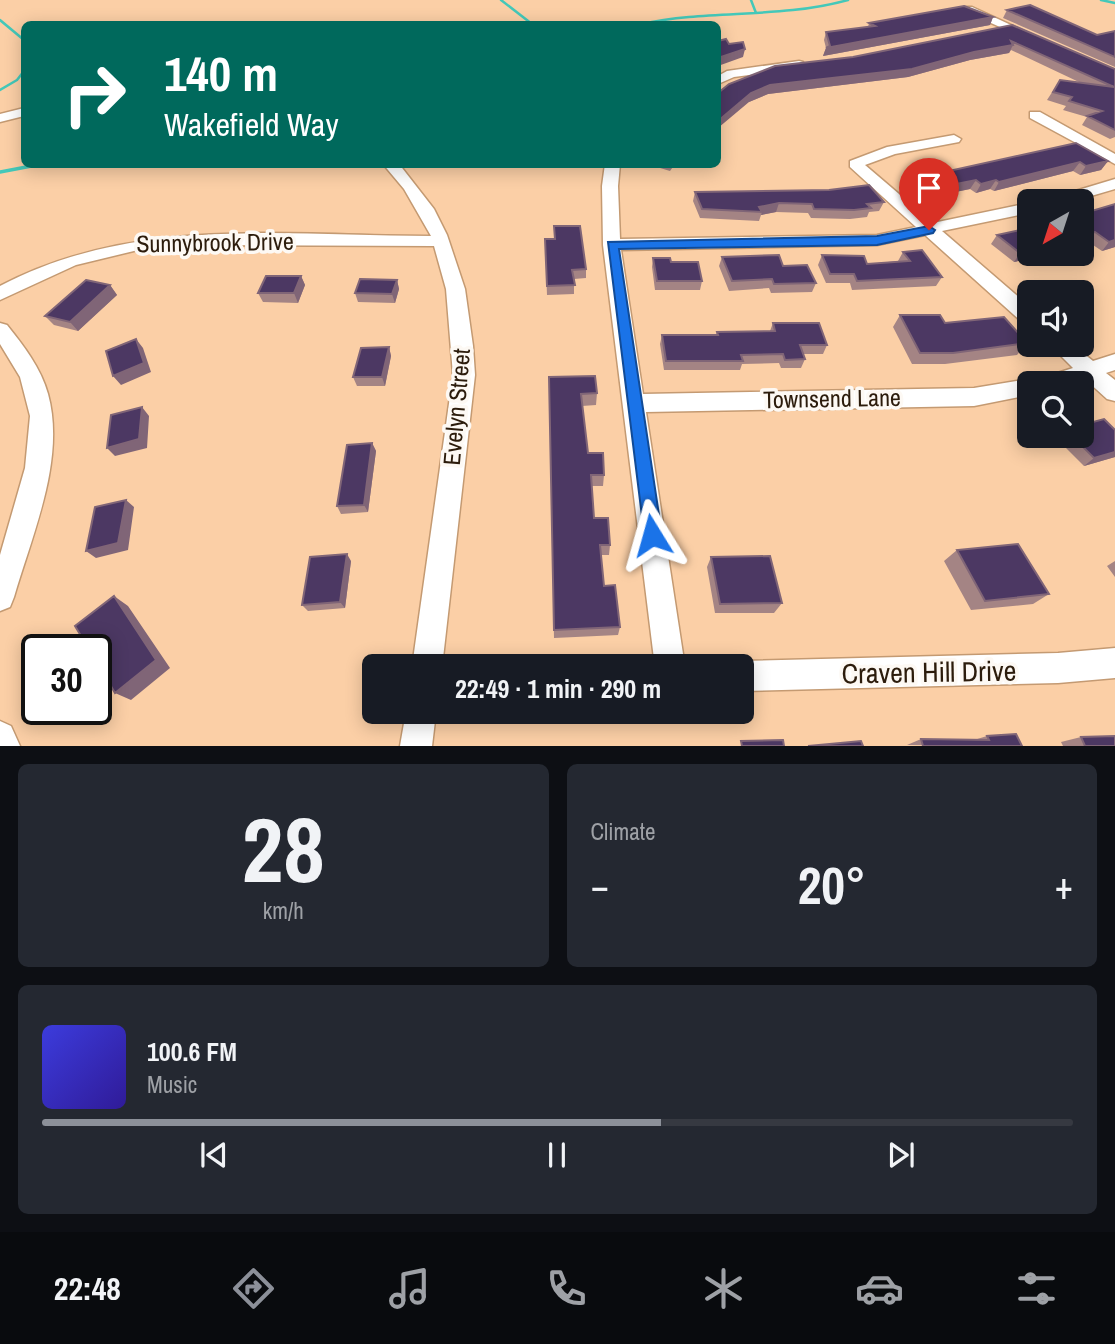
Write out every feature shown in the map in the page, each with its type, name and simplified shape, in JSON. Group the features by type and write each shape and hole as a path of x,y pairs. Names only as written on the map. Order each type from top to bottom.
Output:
{"street":[{"path":"963,6 1044,43"},
{"path":"981,32 1008,27"},
{"path":"721,79 731,74 814,63"},
{"path":"0,118 21,112"},
{"path":"1035,116 1115,160"},
{"path":"954,139 892,150 855,164 1017,307"},
{"name":"Evelyn Street","path":"394,168 419,196 441,241 450,262 462,327 464,375 429,654"},
{"path":"612,168 610,186 612,245 668,654"},
{"path":"1094,190 1115,184"},
{"path":"612,245 877,240 1017,211"},
{"name":"Sunnybrook Drive","path":"0,294 58,265 128,244 224,239 441,241"},
{"path":"0,330 20,356 38,396 40,445 33,490 0,597"},
{"path":"1074,357 1090,371"},
{"path":"1094,371 1115,362"},
{"path":"1094,375 1115,393"},
{"name":"Townsend Lane","path":"634,403 974,397 1017,389"},
{"name":"Craven Hill Drive","path":"754,676 1058,668 1115,663"},
{"path":"416,746 419,724"},
{"path":"0,737 4,746"}],"building":[{"path":"1030,5 1097,35 1115,31 1115,57 1007,10"},
{"path":"964,6 993,17 826,48 830,46 826,32 875,26 869,23"},
{"path":"1012,25 1115,69 1115,130 1087,116 1102,111 1069,101 1072,97 1053,92 1060,80 1114,87 1011,41 1013,45 974,52 912,69 770,85 751,93 721,118 721,91 729,84 775,66 853,57"},
{"path":"726,39 729,44 743,42 745,49 721,57 721,40"},
{"path":"1076,143 1108,161 1086,166 1080,162 999,182 996,180 981,184 976,180 926,190 907,175 935,169 940,173"},
{"path":"869,185 884,202 867,204 871,208 854,210 814,209 812,204 779,203 759,207 762,212 702,209 695,192 829,190"},
{"path":"1115,204 1115,240 1109,242 1094,232 1094,210"},
{"path":"554,226 580,226 586,269 572,270 575,285 547,286 545,239 555,239"},
{"path":"1017,231 1017,251 997,235"},
{"path":"922,250 942,277 857,281 854,274 830,274 822,255 864,256 867,264 910,261 903,252"},
{"path":"779,255 783,266 807,265 816,283 774,284 772,279 732,281 722,257"},
{"path":"653,258 670,258 671,262 698,262 702,281 657,281"},
{"path":"266,276 301,276 294,293 258,293"},
{"path":"360,279 397,280 392,294 355,293"},
{"path":"86,280 110,285 70,322 45,316"},
{"path":"900,315 940,315 945,323 1004,317 1017,332 1017,344 953,353 920,353"},
{"path":"773,323 819,323 827,345 800,345 805,359 785,360 783,354 741,355 743,361 666,361 662,335 775,331"},
{"path":"136,339 144,363 113,376 106,351"},
{"path":"389,347 382,377 353,377 361,348"},
{"path":"595,376 597,393 581,394 588,453 603,453 604,475 591,475 594,518 608,518 610,545 600,545 604,586 615,585 620,627 554,630 549,377"},
{"path":"142,407 139,439 107,448 111,415"},
{"path":"1104,419 1115,430 1115,452 1094,458 1084,448 1094,448 1094,422"},
{"path":"372,443 364,505 337,506 347,445"},
{"path":"126,500 118,543 86,551 95,507"},
{"path":"1018,544 1049,594 985,601 957,550"},
{"path":"347,554 340,602 302,605 310,557"},
{"path":"770,556 782,603 720,604 711,557"},
{"path":"114,596 156,660 115,693 112,688 112,634 80,634 75,626"},
{"path":"1016,734 1022,746 923,746 921,739 989,740 987,736"},
{"path":"1115,736 1115,746 1085,746 1081,737"},
{"path":"783,740 784,746 742,746 741,741"},
{"path":"861,741 863,746 808,746"}],"waterway":[{"path":"501,0 528,21"},
{"path":"751,0 756,13"},
{"path":"756,13 797,10 848,0"},
{"path":"1101,0 1115,3"},
{"path":"657,21 756,13"},
{"path":"0,20 21,38"},
{"path":"0,90 21,75"},
{"path":"0,172 21,168"}],"route":[{"path":"652,535 612,245 877,240 929,230"}]}
